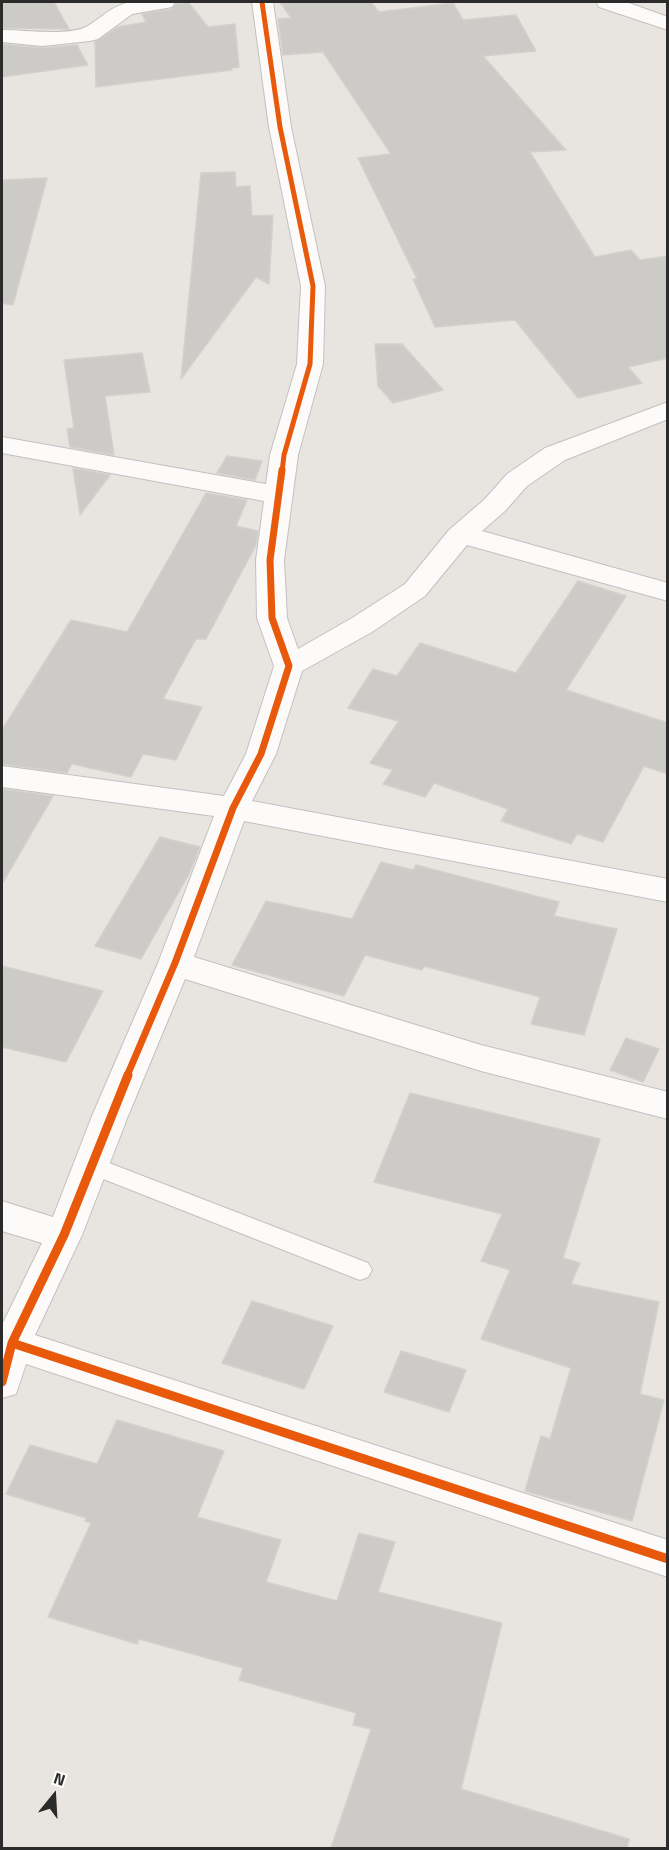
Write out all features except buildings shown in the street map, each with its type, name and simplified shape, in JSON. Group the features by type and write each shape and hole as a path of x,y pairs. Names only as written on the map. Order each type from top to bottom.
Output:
{"street":[{"path":"2,36 42,39 90,34 125,9 164,2"},
{"path":"2,1382 12,1343 64,1235 175,963 233,808 261,754 289,666 272,618 270,560 284,454 310,364 313,286 280,128 262,2"},
{"path":"607,2 668,24"},
{"path":"289,666 362,625 415,591 459,536 495,505 518,480 555,454 668,410"},
{"path":"2,445 279,495"},
{"path":"459,536 468,536 668,592"},
{"path":"2,776 233,808 668,891"},
{"path":"175,963 477,1058 599,1091 668,1106"},
{"path":"2,1216 64,1235"},
{"path":"12,1343 668,1559"}],"lane":[{"path":"91,1165 360,1270"}],"cycle path":[{"path":"2,1382 12,1343 64,1235 110,1116 175,963 233,808 261,754 289,666 272,618 270,560 284,455 310,364 313,286 280,127 262,2"},
{"path":"12,1343 668,1559"}]}
